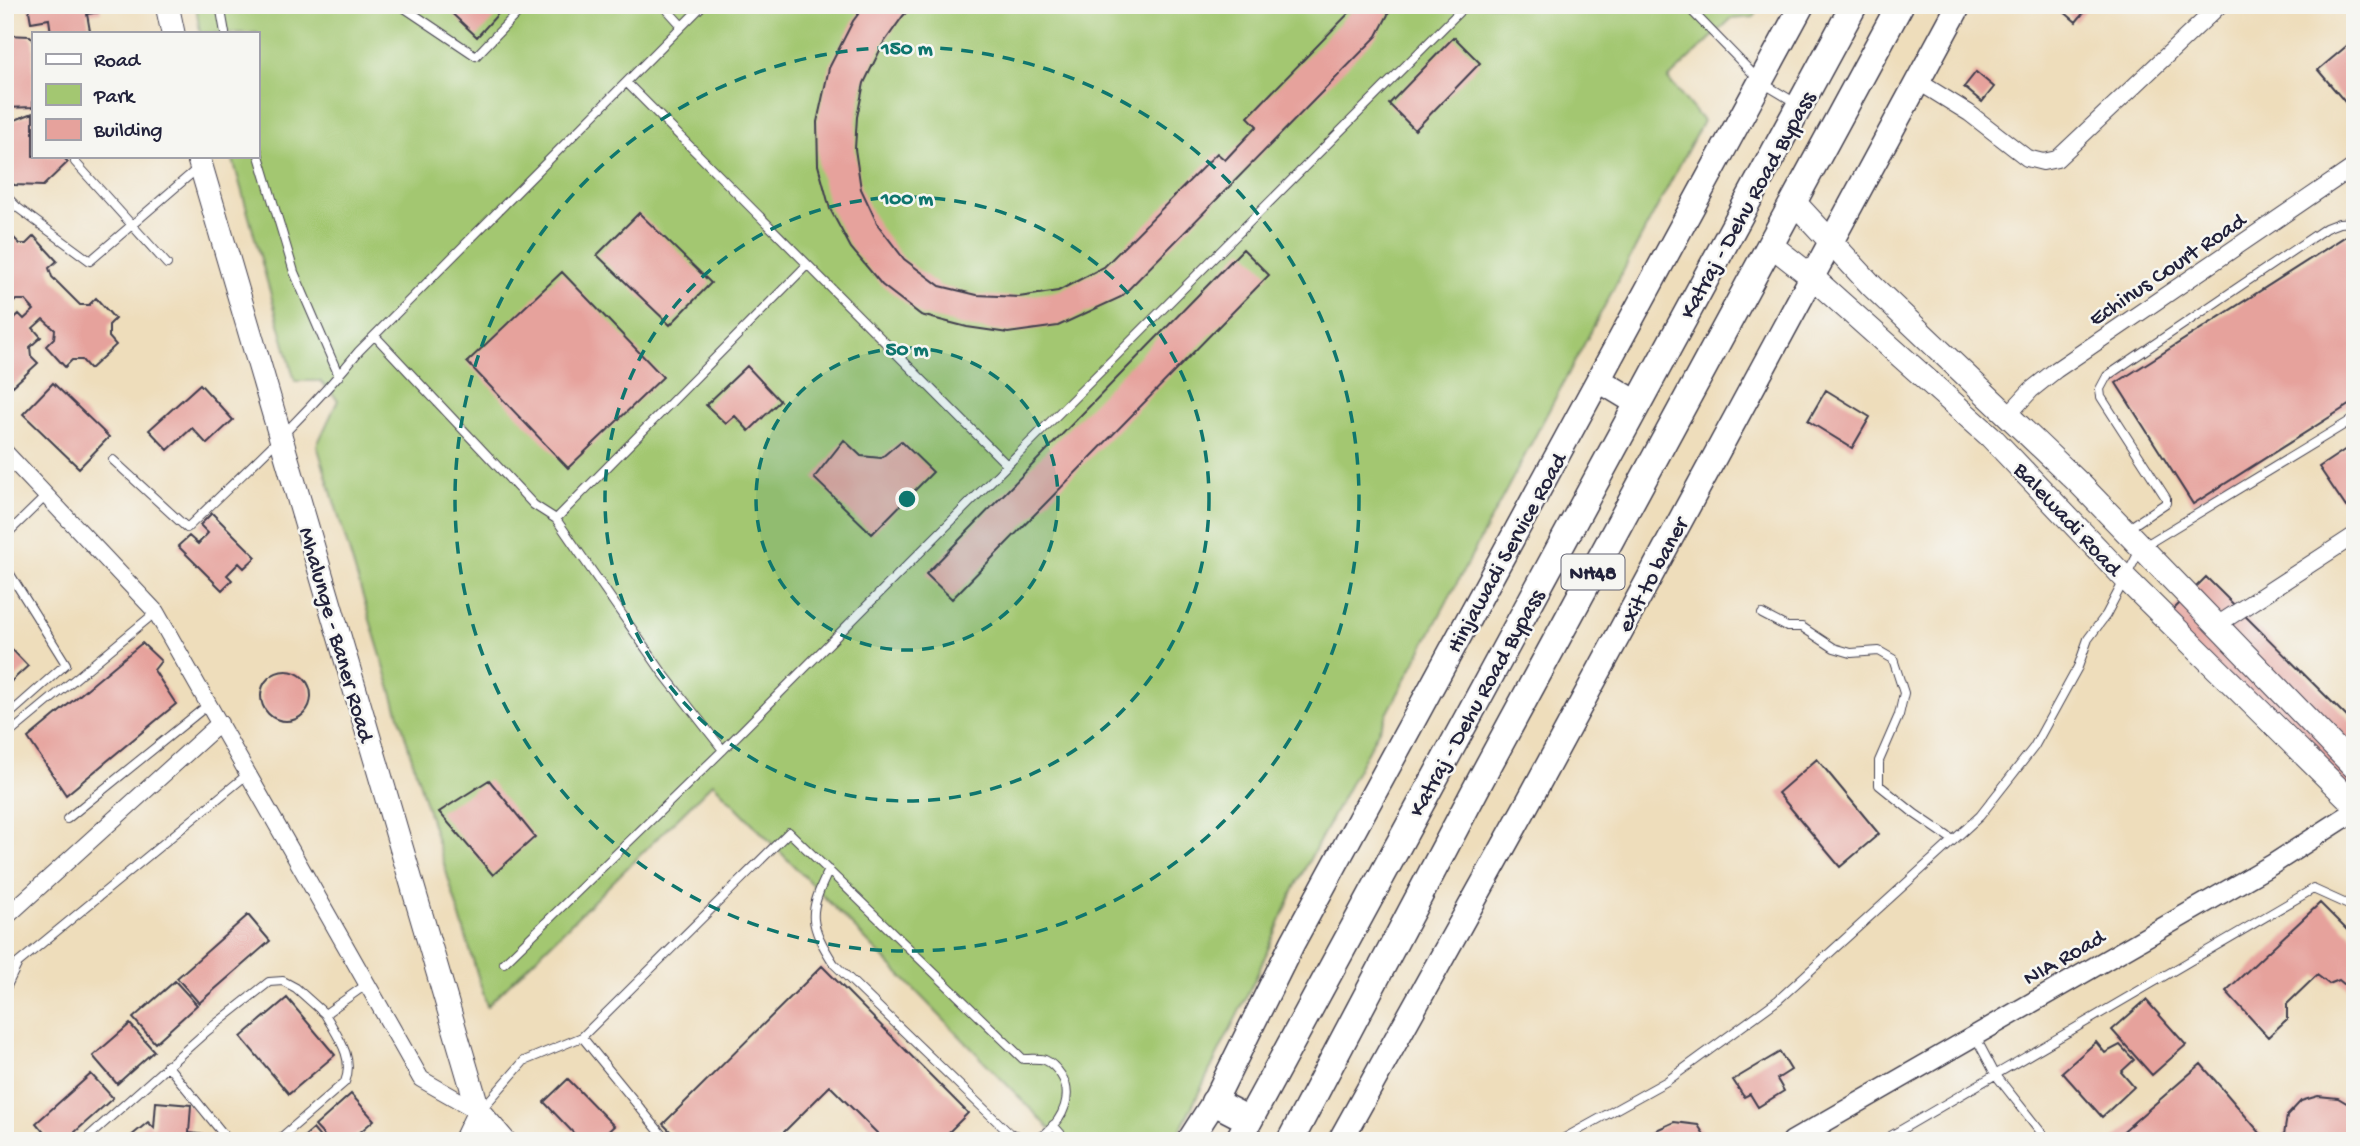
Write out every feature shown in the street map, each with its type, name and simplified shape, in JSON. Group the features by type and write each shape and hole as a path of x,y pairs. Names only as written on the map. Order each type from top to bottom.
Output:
{"highway":[{"name":"Katraj - Dehu Road Bypass","path":"1243,1130 1854,5"},
{"name":"Katraj - Dehu Road Bypass","path":"1290,1141 1480,780 1900,5"},
{"path":"1214,1102 1243,1130"}],"main road":[{"path":"167,5 173,32"},
{"name":"Hinjawadi Service Road","path":"1189,1141 1214,1102 1293,942 1802,5"},
{"name":"exit to baner","path":"1340,1141 1526,806 1959,5"},
{"name":"Mhalunge - Baner Road","path":"199,161 479,1112 504,1141"},
{"name":"Balewadi Road","path":"1794,202 1872,286 2008,415 2352,760"},
{"name":"Balewadi Road","path":"1771,245 1812,277 1991,436 2125,578 2355,805"},
{"path":"1599,380 1637,403"},
{"path":"465,1141 479,1112"}],"street":[{"path":"1919,82 1969,113 2026,158 2043,162 2057,159 2220,5"},
{"name":"Echinus Court Road","path":"2008,415 2031,390 2056,370 2355,166"},
{"path":"5,452 156,612 421,1079 479,1112"},
{"path":"2217,625 2355,535"},
{"path":"5,918 220,723"},
{"name":"NIA Road","path":"1792,1141 2273,864 2355,811"}],"lane":[{"path":"220,5 225,32"},
{"path":"400,5 476,56 525,5"},
{"path":"663,5 681,26"},
{"path":"113,460 187,528 280,437 375,336 703,5"},
{"path":"503,963 723,750 1466,5"},
{"path":"1686,5 1761,82 1799,105"},
{"path":"627,83 1007,465"},
{"path":"259,156 294,272 339,376"},
{"path":"5,195 90,261 199,161"},
{"path":"75,162 167,264"},
{"path":"2125,531 2166,503 2166,498 2101,397 2100,389 2107,376 2326,228 2339,223 2355,222"},
{"path":"556,519 807,265"},
{"path":"375,336 534,505 556,519 662,672 723,750"},
{"path":"1559,1141 1667,1081 1778,1000 1980,816 2034,747 2073,677 2088,639 2106,615 2141,548 2355,418"},
{"path":"5,536 46,496"},
{"path":"5,566 66,664 5,718"},
{"path":"5,737 156,612"},
{"path":"1762,614 1787,627 1802,627 1834,648 1851,653 1879,651 1893,659 1904,693 1899,715 1879,761 1880,785 1915,814 1953,840"},
{"path":"67,819 209,704"},
{"path":"5,990 18,963 248,773"},
{"path":"479,1112 524,1061 582,1037 789,832 829,870 1023,1059 1045,1060 1056,1067 1065,1081 1068,1098 1062,1114 1045,1135 1032,1140 1009,1133 834,964 817,934 812,918 817,893 829,870"},
{"path":"1882,1141 2313,889 2355,908"},
{"path":"87,1138 167,1065 269,982 283,981 296,988 325,1014 348,1055 350,1069 345,1082 277,1141"},
{"path":"325,1014 367,984"},
{"path":"1974,1035 1995,1074 2048,1141"},
{"path":"582,1037 667,1141"},
{"path":"167,1065 229,1141"},
{"path":"1053,1125 1068,1141"}],"green space":[{"path":"196,5 1760,5 1754,17 1731,19 1668,79 1703,121 1295,887 1257,975 1175,1141 1062,1141 713,783 487,1006 317,445 338,400 320,381 295,381 233,158 259,158 259,32 200,32"}],"building":[{"path":"28,5 100,5 101,12 87,14 90,31 51,32 49,19 31,22"},
{"path":"443,5 506,5 477,37"},
{"path":"865,5 913,5 883,44 864,83 857,117 855,149 861,189 878,225 904,259 940,286 977,295 1019,297 1058,291 1104,267 1217,153 1225,160 1257,126 1248,117 1354,5 1393,5 1377,36 1121,297 1058,326 1008,333 967,327 921,315 882,285 851,248 830,209 818,165 817,122 829,68 853,21"},
{"path":"2056,5 2090,5 2076,22"},
{"path":"5,35 30,36 32,107 5,108"},
{"path":"1454,37 1480,63 1415,130 1389,104"},
{"path":"2355,39 2355,114 2318,70"},
{"path":"1976,72 1994,87 1982,102 1964,87"},
{"path":"32,113 32,158 64,158 68,162 43,186 14,185 5,176 5,128 15,120"},
{"path":"639,213 711,283 670,325 597,255"},
{"path":"11,235 20,244 26,244 34,236 57,261 49,268 52,277 80,305 89,305 96,298 115,319 109,325 109,337 116,345 90,369 82,360 72,360 65,367 46,346 54,338 55,330 43,319 33,328 41,337 30,347 31,356 38,363 13,386 5,377 5,323 9,323 19,314 24,319 34,310 25,300 16,300 7,309 5,307 5,241"},
{"path":"2346,236 2355,250 2355,401 2193,504 2116,383"},
{"path":"1243,249 1269,275 952,599 926,574"},
{"path":"562,272 663,377 568,468 467,362"},
{"path":"747,366 780,401 749,431 735,416 726,424 706,405"},
{"path":"53,383 109,437 79,468 23,414"},
{"path":"200,384 233,420 207,444 192,428 168,450 149,430"},
{"path":"1826,390 1870,417 1852,448 1808,421"},
{"path":"844,440 861,456 881,458 901,441 933,472 872,534 814,478"},
{"path":"2355,443 2355,501 2346,507 2319,467"},
{"path":"212,513 256,557 244,568 239,563 227,575 232,580 222,590 178,546 189,536 198,544 208,533 200,525"},
{"path":"2206,577 2355,725 2355,812 2162,621"},
{"path":"5,642 28,666 5,687"},
{"path":"142,643 161,661 154,670 176,704 66,795 28,738"},
{"path":"286,671 304,678 311,696 304,714 286,721 268,714 261,696 268,678"},
{"path":"1817,759 1879,834 1840,867 1778,793"},
{"path":"489,780 535,837 493,875 439,812"},
{"path":"2320,903 2355,938 2355,1004 2347,998 2351,990 2339,980 2329,984 2317,975 2287,1004 2287,1019 2268,1037 2226,991"},
{"path":"248,915 270,941 199,1003 177,978"},
{"path":"822,966 968,1113 940,1141 885,1141 830,1086 775,1141 680,1141 663,1124"},
{"path":"175,981 197,1005 155,1043 133,1018"},
{"path":"287,998 335,1055 289,1094 241,1037"},
{"path":"2146,1000 2186,1045 2152,1075 2112,1030"},
{"path":"130,1024 154,1051 117,1084 93,1056"},
{"path":"2096,1042 2105,1053 2120,1045 2134,1060 2121,1072 2134,1087 2102,1117 2062,1072"},
{"path":"1780,1052 1791,1070 1777,1079 1784,1091 1758,1107 1750,1094 1744,1097 1733,1080"},
{"path":"2201,1064 2267,1141 2112,1141"},
{"path":"91,1074 113,1098 65,1141 51,1141 36,1123"},
{"path":"568,1079 614,1126 598,1141 581,1141 544,1102"},
{"path":"351,1094 374,1120 350,1141 329,1141 315,1126"},
{"path":"2318,1096 2338,1098 2355,1108 2355,1141 2283,1141 2287,1116 2301,1101"},
{"path":"156,1102 191,1105 189,1133 215,1136 215,1141 125,1141 148,1122 154,1128"},
{"path":"1674,1122 1698,1125 1708,1141 1642,1141 1643,1136"},
{"path":"313,1129 323,1141 299,1141"}]}
